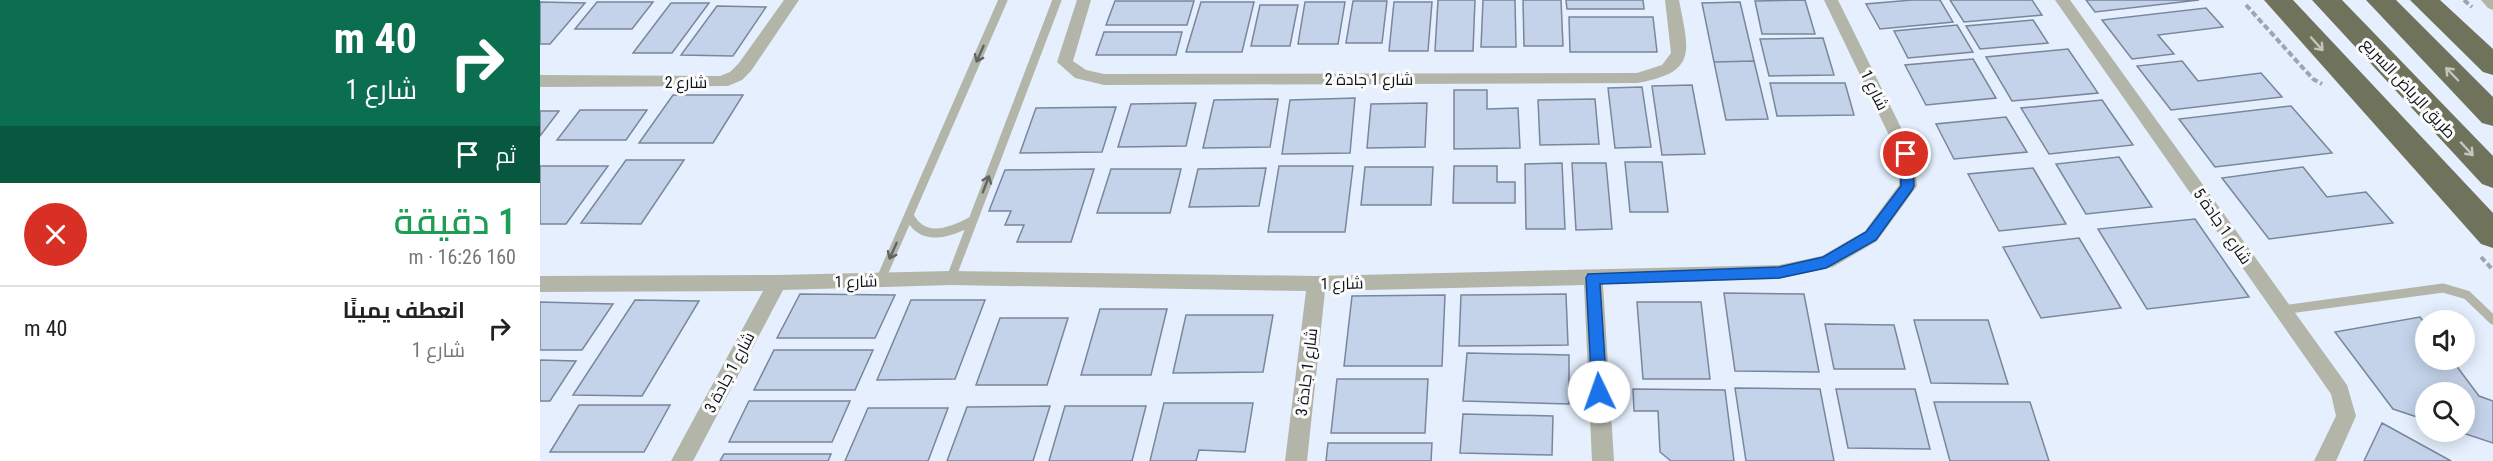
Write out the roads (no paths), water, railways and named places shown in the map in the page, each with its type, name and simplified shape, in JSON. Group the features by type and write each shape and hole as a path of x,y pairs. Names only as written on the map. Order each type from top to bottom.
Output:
{"highway":[{"name":"طريق الرياض السريع","path":"2326,0 2493,176"},
{"path":"2380,0 2493,115"},
{"path":"2424,0 2493,65"},
{"path":"2266,2 2493,235"},
{"path":"2463,203 2493,242"}],"street":[{"name":"شارع 2","path":"540,81 722,82 736,76 745,67 792,0"},
{"name":"شارع 1 جادة 2","path":"1084,0 1065,62 1076,73 1089,79 1111,80 1625,78 1660,75 1674,65 1681,53 1672,0"},
{"name":"شارع 1 جادة 5","path":"2062,0 2340,391 2346,416 2325,461"},
{"path":"2488,0 2493,5"},
{"name":"شارع 1","path":"540,284 777,283 951,278 1316,284 1779,272 1826,262 1871,236 1908,186 1906,154 1837,1"},
{"path":"1593,278 1603,461"},
{"name":"شارع 1 جادة 3","path":"682,461 777,283"},
{"name":"شارع 1 جادة 3","path":"1296,461 1316,284"}],"lane":[{"path":"880,281 1003,0"},
{"path":"951,278 1057,0"},
{"path":"909,215 911,223 917,229 937,234 949,232 972,221"},
{"path":"2282,310 2432,288 2454,288 2475,298 2493,320"}]}
